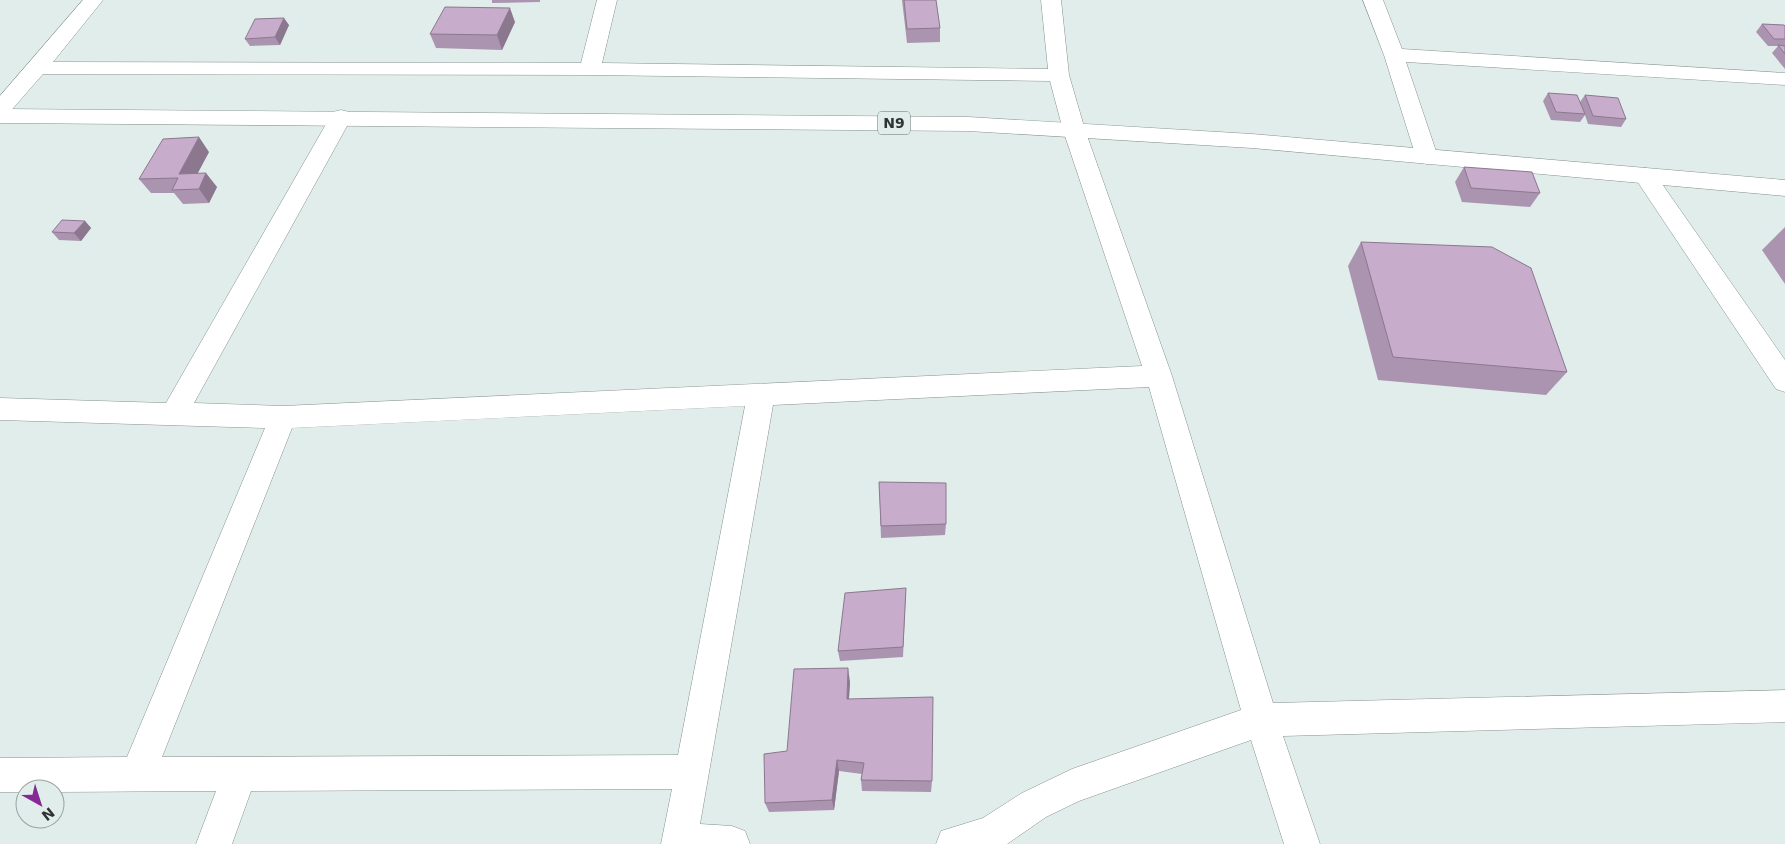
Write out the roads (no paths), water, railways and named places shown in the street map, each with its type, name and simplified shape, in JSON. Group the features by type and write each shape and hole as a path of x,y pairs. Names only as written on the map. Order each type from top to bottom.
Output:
{"street":[{"path":"0,109 37,68 93,0"},
{"path":"590,69 607,0"},
{"path":"1051,0 1059,75 1074,130 1159,376 1262,720 1302,844"},
{"path":"1373,0 1394,55 1427,157"},
{"path":"1394,55 1785,79"},
{"path":"37,68 590,69 1059,75"},
{"name":"N9","path":"0,116 341,117 968,124 1252,141 1785,188"},
{"path":"174,414 341,117"},
{"path":"1645,176 1785,381"},
{"path":"0,410 283,417 1159,376"},
{"path":"732,844 679,842 761,395"},
{"path":"138,773 283,417"},
{"path":"954,844 991,834 1034,805 1072,786 1262,720 1785,706"},
{"path":"0,775 692,772"},
{"path":"214,844 240,773"}]}
